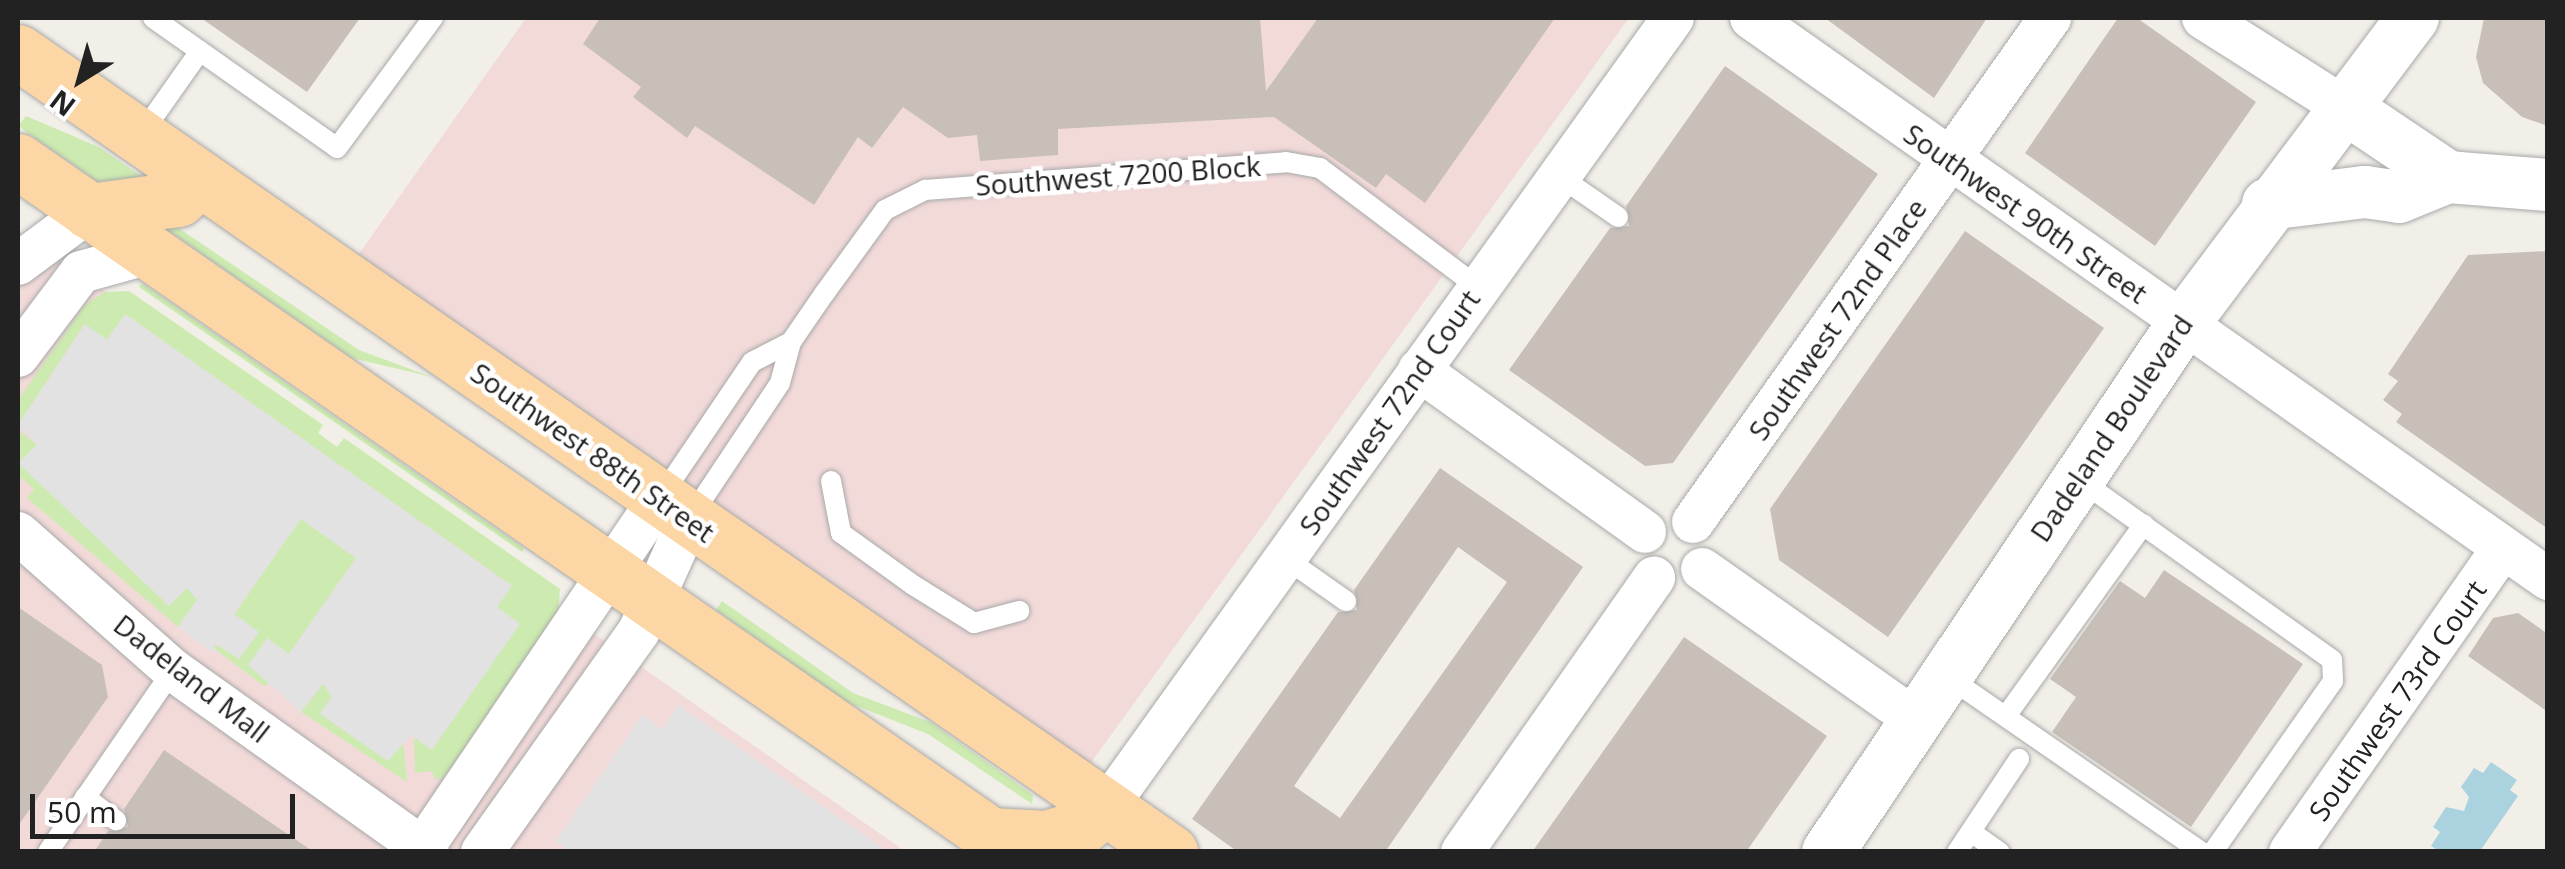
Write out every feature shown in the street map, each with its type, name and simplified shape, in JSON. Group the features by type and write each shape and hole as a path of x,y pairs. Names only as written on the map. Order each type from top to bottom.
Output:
{"main road":[{"name":"Southwest 88th Street","path":"18,52 1170,852"},
{"path":"18,161 1003,843 1046,838 1080,828 1106,808"},
{"path":"90,211 178,199 201,179"}],"street":[{"name":"Southwest 72nd Court","path":"1106,808 1674,18"},
{"name":"Southwest 90th Street","path":"1751,18 2548,579"},
{"name":"Southwest 72nd Place","path":"1693,522 2050,18"},
{"path":"2203,18 2448,177"},
{"name":"Dadeland Boulevard","path":"1828,852 1943,674 2182,324 2268,204 2414,18"},
{"path":"2268,204 2365,192 2399,197 2448,177 2548,184"},
{"path":"18,264 90,211"},
{"path":"18,356 81,272 149,253"},
{"path":"1419,370 1645,532"},
{"name":"Dadeland Mall","path":"482,852 634,588 674,510"},
{"path":"1661,518 1693,522 1707,549 1702,569 1674,584 1654,578 1639,552 1645,532 1661,518"},
{"name":"Dadeland Mall","path":"18,533 173,670 423,850 634,588"},
{"name":"Southwest 73rd Court","path":"2290,852 2502,548"},
{"path":"1702,569 1914,718"},
{"path":"1462,852 1654,578"}],"lane":[{"path":"153,18 337,148 432,18"},
{"path":"138,138 200,51"},
{"name":"Southwest 7200 Block","path":"674,510 780,383 791,342 886,210 925,190 1303,165 1320,168 1478,286"},
{"path":"1559,176 1618,216"},
{"name":"Southwest 7200 Block","path":"674,510 752,362 791,342"},
{"path":"2077,478 2318,645 2335,670 2214,852"},
{"path":"831,481 841,532 913,585 974,623 1019,611"},
{"path":"2006,716 2144,524"},
{"path":"1285,558 1346,601"},
{"path":"48,852 173,670"},
{"path":"1943,674 2202,852"},
{"path":"1957,852 2020,759"},
{"path":"85,797 116,820"},
{"path":"1971,832 2000,852"}],"shaded area":[{"path":"526,18 1629,18 1085,771 351,265"},
{"path":"18,230 820,792 905,851 18,851"},
{"path":"125,314 512,586 497,607 520,624 432,750 411,735 388,761 320,714 332,696 323,684 301,712 248,665 267,638 289,654 356,558 301,519 234,614 259,632 239,659 214,643 215,654 178,627 197,600 187,588 169,606 18,463 37,445 18,425 85,324 107,340"},
{"path":"678,705 887,851 571,852 556,841 642,715 662,729"}],"green space":[{"path":"26,116 99,147 148,181 108,189 18,126"},
{"path":"171,223 359,350 432,377 352,358 159,224"},
{"path":"142,283 524,548 522,552 139,287"},
{"path":"129,291 323,425 318,433 337,447 344,438 560,589 558,614 449,774 436,780 431,771 415,773 414,737 431,749 519,624 497,607 511,585 125,315 107,340 84,325 18,425 18,400 85,305 105,292"},
{"path":"18,430 38,445 18,463"},
{"path":"18,463 192,592 197,600 178,627 27,498 34,489 18,475"},
{"path":"300,518 356,558 289,654 267,639 271,681 264,686 212,647 258,632 234,615"},
{"path":"722,601 853,693 930,722 1033,795 1032,804 928,734 849,703 716,610"},
{"path":"323,684 332,697 321,714 388,760 403,740 407,782 301,712"}],"water":[{"path":"2491,762 2517,780 2510,790 2518,796 2480,851 2439,851 2431,846 2440,832 2433,827 2446,807 2464,811 2469,797 2461,787 2474,768 2483,773"}],"building":[{"path":"201,18 360,18 307,92"},
{"path":"600,18 1260,18 1266,91 1318,18 1555,18 1425,203 1386,174 1376,188 1274,117 1058,129 1058,155 980,161 977,135 948,138 903,107 872,148 858,137 814,205 695,126 687,138 633,97 641,87 583,44"},
{"path":"1825,18 1987,18 1934,98"},
{"path":"2118,18 2137,18 2256,102 2155,246 2025,153"},
{"path":"2484,18 2548,18 2548,126 2522,117 2483,83 2476,57"},
{"path":"1725,66 1878,174 1673,463 1645,466 1509,370 1610,228 1629,226 1626,206"},
{"path":"1965,231 2104,328 1888,637 1779,560 1770,509"},
{"path":"2548,251 2548,529 2396,422 2402,414 2383,400 2398,381 2388,374 2468,255"},
{"path":"1440,468 1583,567 1385,852 1238,852 1192,819 1338,612 1357,610 1354,590","holes":["1458,547 1507,582 1340,818 1294,786"]},
{"path":"2164,570 2303,664 2191,827 2052,732 2076,697 2050,679 2120,581 2145,598"},
{"path":"18,607 102,665 108,697 18,826"},
{"path":"2518,613 2548,634 2548,712 2468,656 2493,618"},
{"path":"1684,637 1827,736 1746,852 1532,852"},
{"path":"164,750 314,852 94,852 108,831 128,827 124,809"}]}
